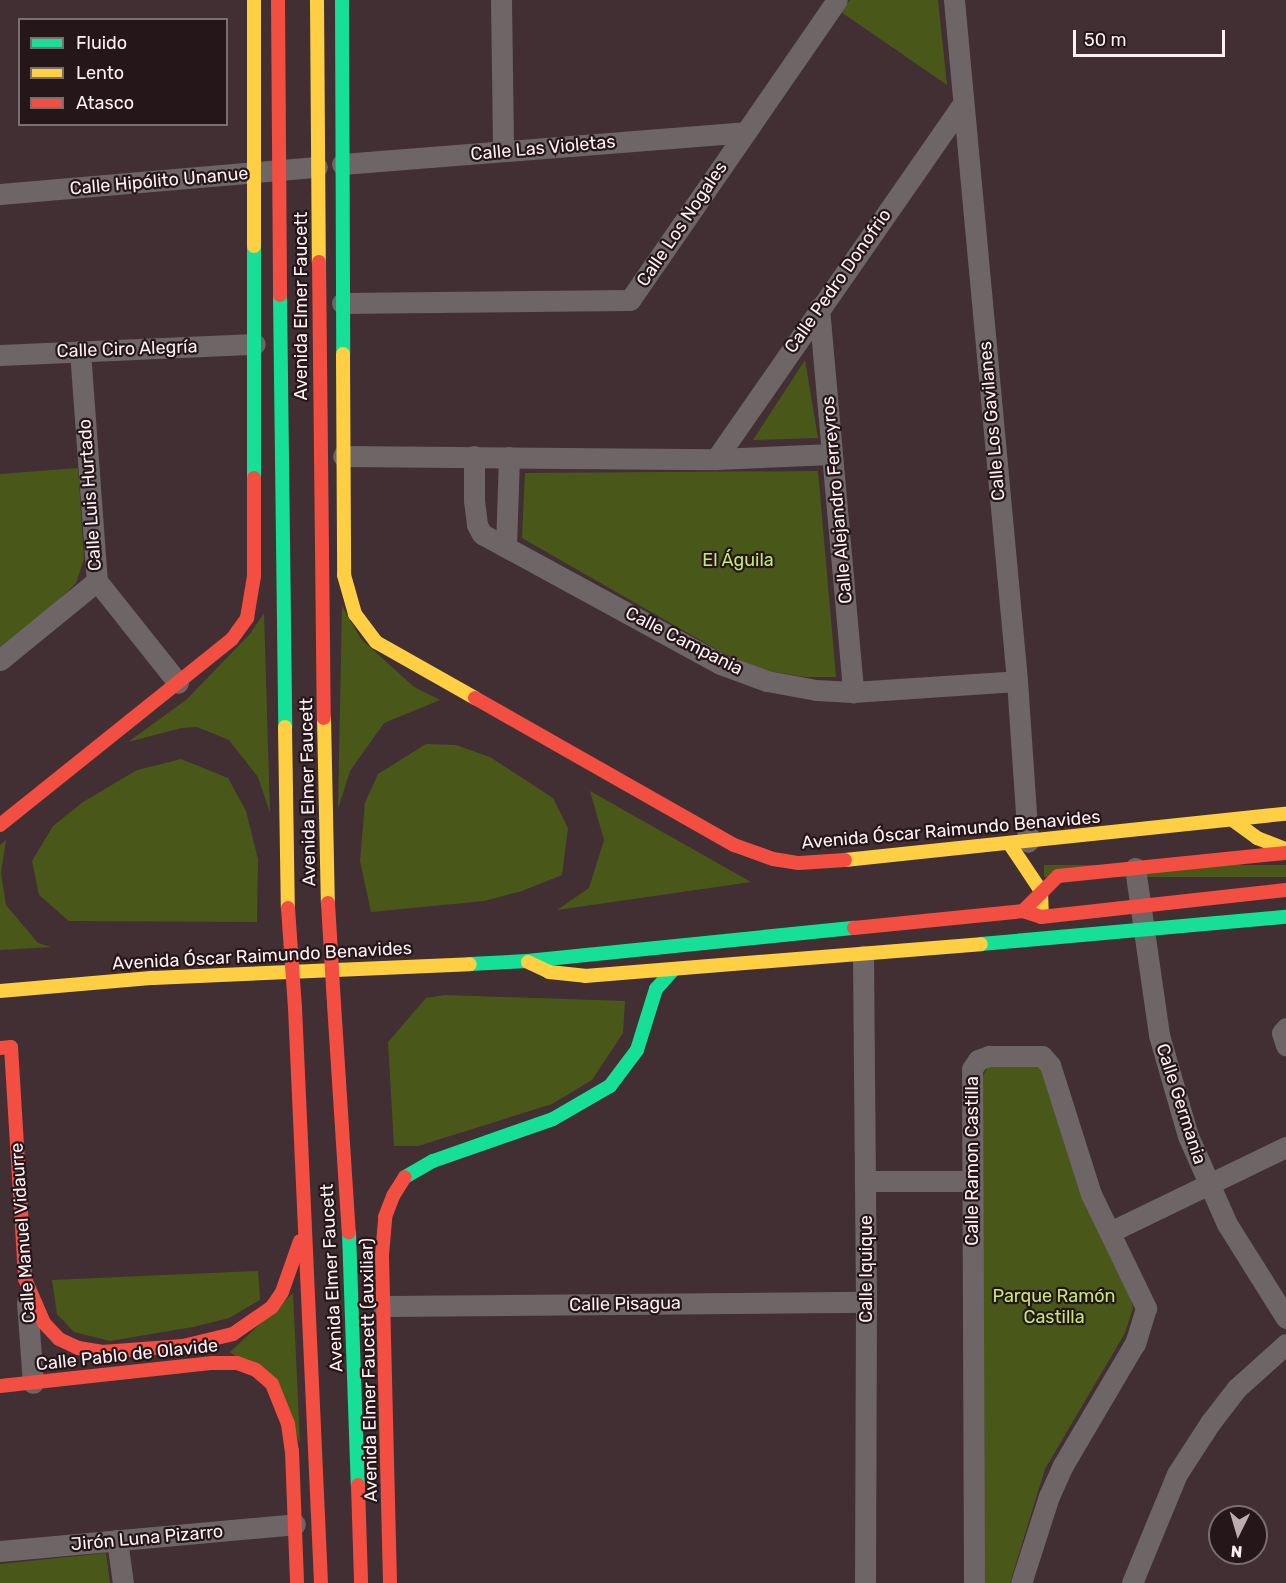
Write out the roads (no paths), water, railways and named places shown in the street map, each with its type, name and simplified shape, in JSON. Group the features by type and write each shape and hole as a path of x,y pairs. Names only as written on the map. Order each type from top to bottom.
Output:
{"main road":[{"path":"0,825 241,630 252,600 255,344 254,0"},
{"name":"Avenida Elmer Faucett","path":"278,0 280,496 288,908 306,1216 321,1583"},
{"name":"Avenida Elmer Faucett","path":"317,0 320,506 328,903 348,1219 361,1583"},
{"path":"342,0 343,456"},
{"path":"317,106 342,164"},
{"path":"255,231 280,170"},
{"name":"Avenida Óscar Raimundo Benavides","path":"343,456 346,588 359,621 385,648 727,842 766,858 808,862 1286,814"},
{"path":"1234,821 1257,838 1286,851"},
{"path":"1018,842 1044,901 1041,917 1030,941"},
{"path":"1023,911 1058,876 1286,851"},
{"name":"Avenida Óscar Raimundo Benavides","path":"0,991 153,978 527,961 1023,911 1041,917 1286,890"},
{"path":"1260,919 1286,901"},
{"name":"Avenida Óscar Raimundo Benavides","path":"527,961 549,972 585,976 672,971 1286,917"},
{"name":"Avenida Elmer Faucett (auxiliar)","path":"390,1583 383,1306 385,1217 393,1196 406,1176 433,1161 553,1119 583,1104 610,1086 637,1050 656,989 672,971"},
{"name":"Calle Manuel Vidaurre","path":"5,1048 25,1279"},
{"path":"25,1279 44,1323 58,1339 78,1348 102,1352 183,1346 208,1341 232,1334 254,1322 272,1307 291,1272 306,1216"},
{"name":"Calle Pablo de Olavide","path":"0,1386 213,1363 237,1363 256,1370 272,1384 288,1424 292,1451 295,1524"},
{"path":"295,1524 297,1583"}],"street":[{"path":"501,0 503,151"},
{"name":"Calle Los Nogales","path":"342,303 630,300 837,0"},
{"name":"Calle Los Gavilanes","path":"954,0 1017,681 1018,842"},
{"name":"Calle Pedro Donofrio","path":"716,459 962,105"},
{"name":"Calle Las Violetas","path":"342,164 745,132"},
{"name":"Calle Hipólito Unanue","path":"0,194 317,167"},
{"name":"Calle Alejandro Ferreyros","path":"819,308 853,692"},
{"name":"Calle Ciro Alegría","path":"0,355 255,344"},
{"name":"Calle Luis Hurtado","path":"80,351 97,581 178,683"},
{"path":"343,456 716,459 832,454"},
{"name":"Calle Campania","path":"474,456 477,525 482,534 720,664 767,681 816,690 853,692 1017,681"},
{"path":"506,547 509,457"},
{"path":"0,660 97,581"},
{"name":"Calle Germania","path":"1135,868 1159,1035 1188,1136 1208,1185 1249,1263 1286,1318"},
{"name":"Calle Iquique","path":"863,956 866,1302 865,1583"},
{"path":"1286,1028 1282,1034 1286,1045"},
{"name":"Calle Ramon Castilla","path":"974,1583 972,1069 978,1060 989,1056 1042,1056 1050,1065 1091,1194 1146,1308 1135,1343 1064,1465 1049,1496 1021,1583"},
{"path":"1110,1232 1286,1147"},
{"path":"865,1181 971,1180"},
{"name":"Calle Manuel Vidaurre","path":"25,1279 33,1383"},
{"name":"Calle Pisagua","path":"383,1306 866,1302"},
{"path":"1132,1583 1182,1466 1210,1423 1237,1388 1286,1344"},
{"name":"Jirón Luna Pizarro","path":"0,1551 295,1524"},
{"path":"117,1540 123,1583"}],"park label":[{"name":"El Águila","path":"738,560"},
{"name":"Parque Ramón Castilla","path":"1054,1307"}]}
